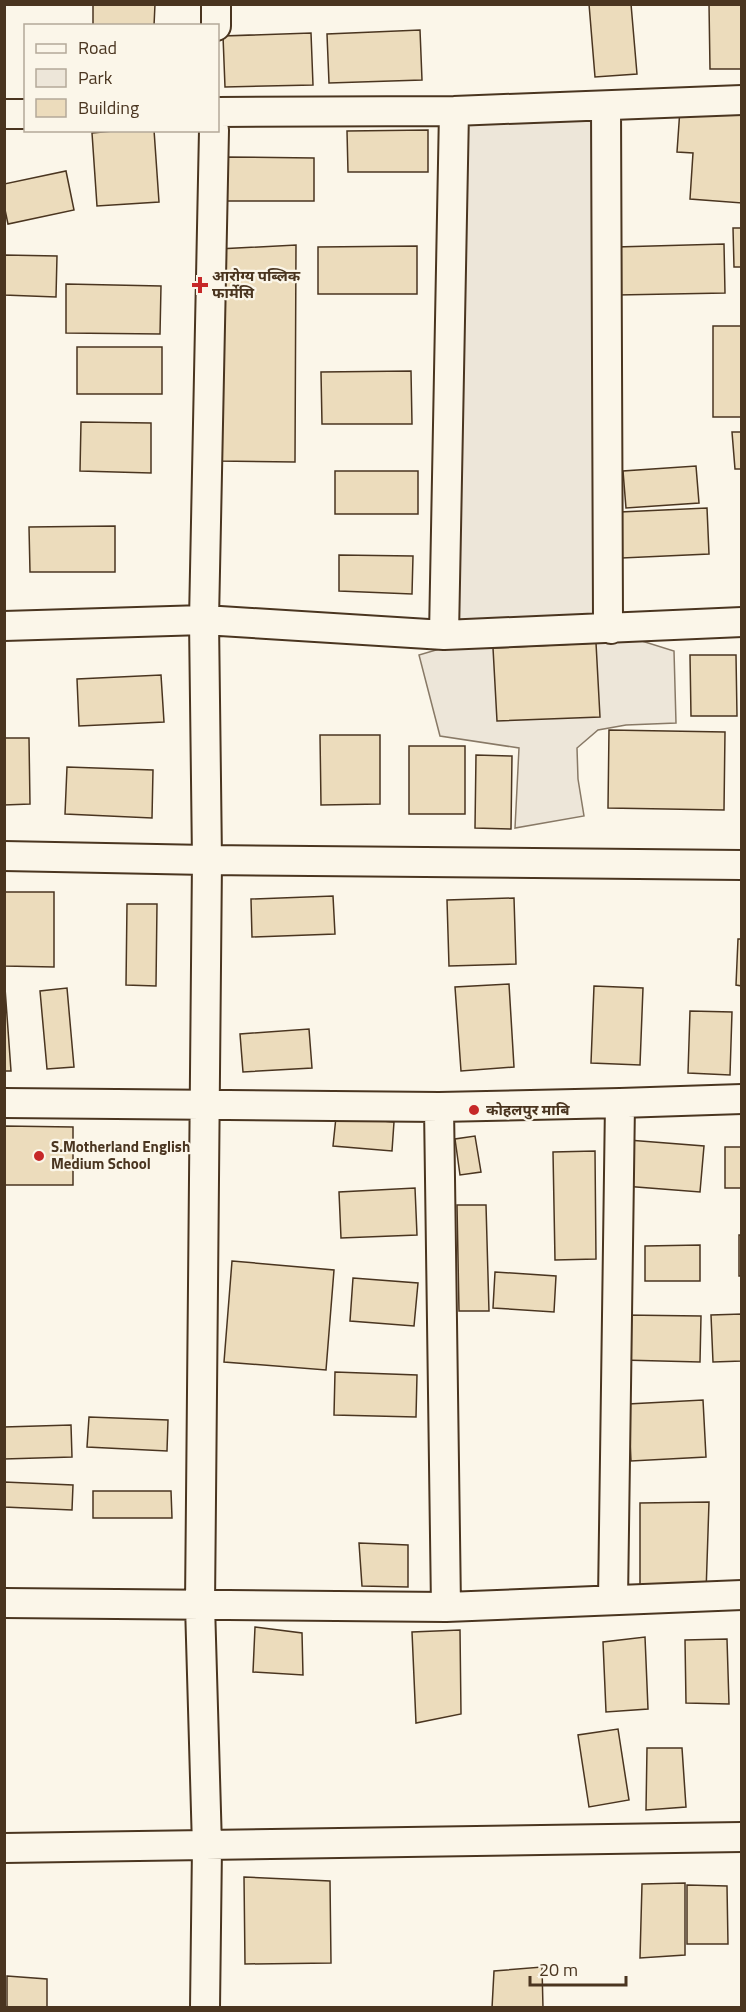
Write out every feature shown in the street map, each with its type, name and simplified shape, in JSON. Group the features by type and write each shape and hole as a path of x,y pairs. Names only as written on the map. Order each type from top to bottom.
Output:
{"street":[{"path":"216,4 216,24"},
{"path":"219,112 454,111 741,100"},
{"path":"606,106 608,619 610,629"},
{"path":"444,635 454,111"},
{"path":"4,114 24,114"},
{"path":"206,2007 207,1846 200,1605 207,860 204,620 214,132"},
{"path":"4,626 204,620 444,635 741,622"},
{"path":"4,856 741,865"},
{"path":"4,1103 439,1107 741,1099"},
{"path":"613,1600 620,1104"},
{"path":"439,1107 446,1607"},
{"path":"4,1603 446,1607 741,1595"},
{"path":"4,1848 741,1837"}],"green space":[{"path":"598,112 608,619 449,625 461,117"},
{"path":"629,637 674,651 676,723 626,725 598,730 577,748 578,779 584,816 515,828 519,748 440,736 419,655 473,639"}],"building":[{"path":"93,4 155,4 154,24 93,24"},
{"path":"589,4 631,4 637,74 595,77"},
{"path":"709,4 742,4 742,69 710,69"},
{"path":"420,30 422,80 329,83 327,34"},
{"path":"311,33 313,85 225,87 223,36"},
{"path":"680,109 742,114 742,203 690,199 693,153 677,152"},
{"path":"428,130 428,172 348,172 347,131"},
{"path":"154,132 159,202 97,206 92,133"},
{"path":"225,157 314,158 314,201 225,201"},
{"path":"66,171 74,210 8,224 4,205 4,184"},
{"path":"733,228 742,228 742,267 734,267"},
{"path":"724,244 725,293 617,295 616,247"},
{"path":"296,245 295,462 216,461 218,249"},
{"path":"417,246 417,294 318,294 318,247"},
{"path":"4,255 57,256 56,297 4,295"},
{"path":"66,284 161,286 160,334 66,333"},
{"path":"713,326 742,326 742,417 713,417"},
{"path":"77,347 162,347 162,394 77,394"},
{"path":"411,371 412,424 322,424 321,372"},
{"path":"81,422 151,423 151,473 80,471"},
{"path":"732,432 742,432 742,469 735,469"},
{"path":"696,466 699,503 626,508 623,471"},
{"path":"335,471 418,471 418,514 335,514"},
{"path":"707,508 709,554 622,558 620,512"},
{"path":"115,526 115,572 30,572 29,527"},
{"path":"339,555 413,556 412,594 339,591"},
{"path":"596,643 600,717 497,721 493,648"},
{"path":"690,655 736,655 737,716 691,716"},
{"path":"161,675 164,722 79,726 77,679"},
{"path":"609,730 725,732 724,810 608,808"},
{"path":"320,735 380,735 380,804 321,805"},
{"path":"4,738 29,738 30,804 4,805"},
{"path":"409,746 465,746 465,814 409,814"},
{"path":"476,755 512,756 511,829 475,828"},
{"path":"67,767 153,770 152,818 65,814"},
{"path":"4,892 54,892 54,967 4,966"},
{"path":"333,896 335,934 252,937 251,899"},
{"path":"514,898 516,964 449,966 447,900"},
{"path":"127,904 157,904 156,986 126,985"},
{"path":"738,939 742,939 742,986 736,985"},
{"path":"509,984 514,1067 461,1071 455,987"},
{"path":"594,986 643,988 640,1065 591,1063"},
{"path":"5,988 11,1071 4,1071"},
{"path":"67,988 74,1067 47,1069 40,991"},
{"path":"690,1011 732,1012 730,1075 688,1073"},
{"path":"309,1029 312,1068 243,1072 240,1034"},
{"path":"336,1117 394,1122 392,1151 333,1146"},
{"name":"S.Motherland English Medium School","path":"4,1126 73,1127 73,1185 4,1185"},
{"path":"475,1136 481,1172 460,1175 455,1139"},
{"path":"628,1140 704,1146 700,1192 624,1186"},
{"path":"725,1147 742,1147 742,1188 725,1188"},
{"path":"595,1151 596,1259 555,1260 553,1152"},
{"path":"415,1188 417,1235 341,1238 339,1192"},
{"path":"457,1205 486,1205 489,1311 459,1311"},
{"path":"739,1235 742,1235 742,1276 739,1276"},
{"path":"700,1245 700,1281 645,1281 645,1246"},
{"path":"232,1261 334,1270 326,1370 224,1362"},
{"path":"495,1272 556,1276 554,1312 493,1308"},
{"path":"353,1278 418,1283 414,1326 350,1321"},
{"path":"742,1314 742,1361 713,1362 711,1315"},
{"path":"623,1315 701,1316 700,1362 622,1360"},
{"path":"335,1372 417,1375 416,1417 334,1415"},
{"path":"703,1400 706,1457 631,1461 628,1404"},
{"path":"89,1417 168,1420 167,1451 87,1447"},
{"path":"71,1425 72,1457 4,1459 4,1427"},
{"path":"4,1482 73,1485 72,1510 4,1507"},
{"path":"93,1491 171,1491 172,1518 93,1518"},
{"path":"709,1502 706,1593 640,1595 640,1503"},
{"path":"359,1543 408,1545 408,1587 362,1586"},
{"path":"255,1627 302,1633 303,1675 253,1672"},
{"path":"460,1630 461,1714 416,1723 412,1632"},
{"path":"645,1637 648,1709 606,1712 603,1642"},
{"path":"727,1639 729,1704 686,1703 685,1640"},
{"path":"618,1729 629,1800 589,1807 578,1735"},
{"path":"647,1748 682,1748 686,1807 646,1810"},
{"path":"244,1877 330,1881 331,1963 245,1964"},
{"path":"685,1883 685,1955 640,1958 642,1884"},
{"path":"687,1885 727,1886 728,1944 687,1944"},
{"path":"542,1967 543,2008 492,2008 494,1971"},
{"path":"7,1976 47,1979 47,2008 7,2008"}],"place":[{"name":"आरोग्य पब्लिक फार्मेसि","path":"200,285"},
{"name":"कोहलपुर माबि","path":"474,1110"},
{"name":"S.Motherland English Medium School","path":"39,1156"}]}
